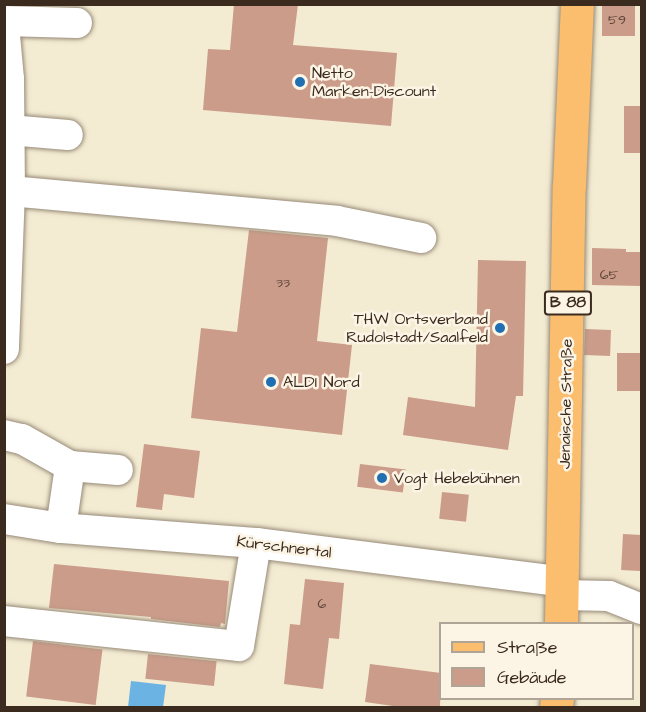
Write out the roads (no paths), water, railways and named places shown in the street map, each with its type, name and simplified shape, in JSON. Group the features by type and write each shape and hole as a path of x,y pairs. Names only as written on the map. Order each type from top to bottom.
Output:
{"main road":[{"name":"Jenaische Straße","path":"562,600 569,198 577,4"}],"street":[{"path":"4,349 10,191 9,79 4,23 77,23"},
{"path":"9,130 68,135"},
{"path":"10,191 337,221 422,238"},
{"path":"4,435 22,439 70,466 118,470"},
{"path":"61,528 70,466"},
{"name":"Kürschnertal","path":"4,519 61,528 256,543 562,600 609,596 642,609"},
{"path":"4,621 238,646 256,543"}],"water":[{"path":"131,681 166,685 163,707 128,707"}],"place":[{"name":"Netto Marken-Discount","path":"300,82"},
{"name":"THW Ortsverband Rudolstadt/Saalfeld","path":"500,328"},
{"name":"ALDI Nord","path":"271,382"},
{"name":"Vogt Hebebühnen","path":"382,478"}]}
